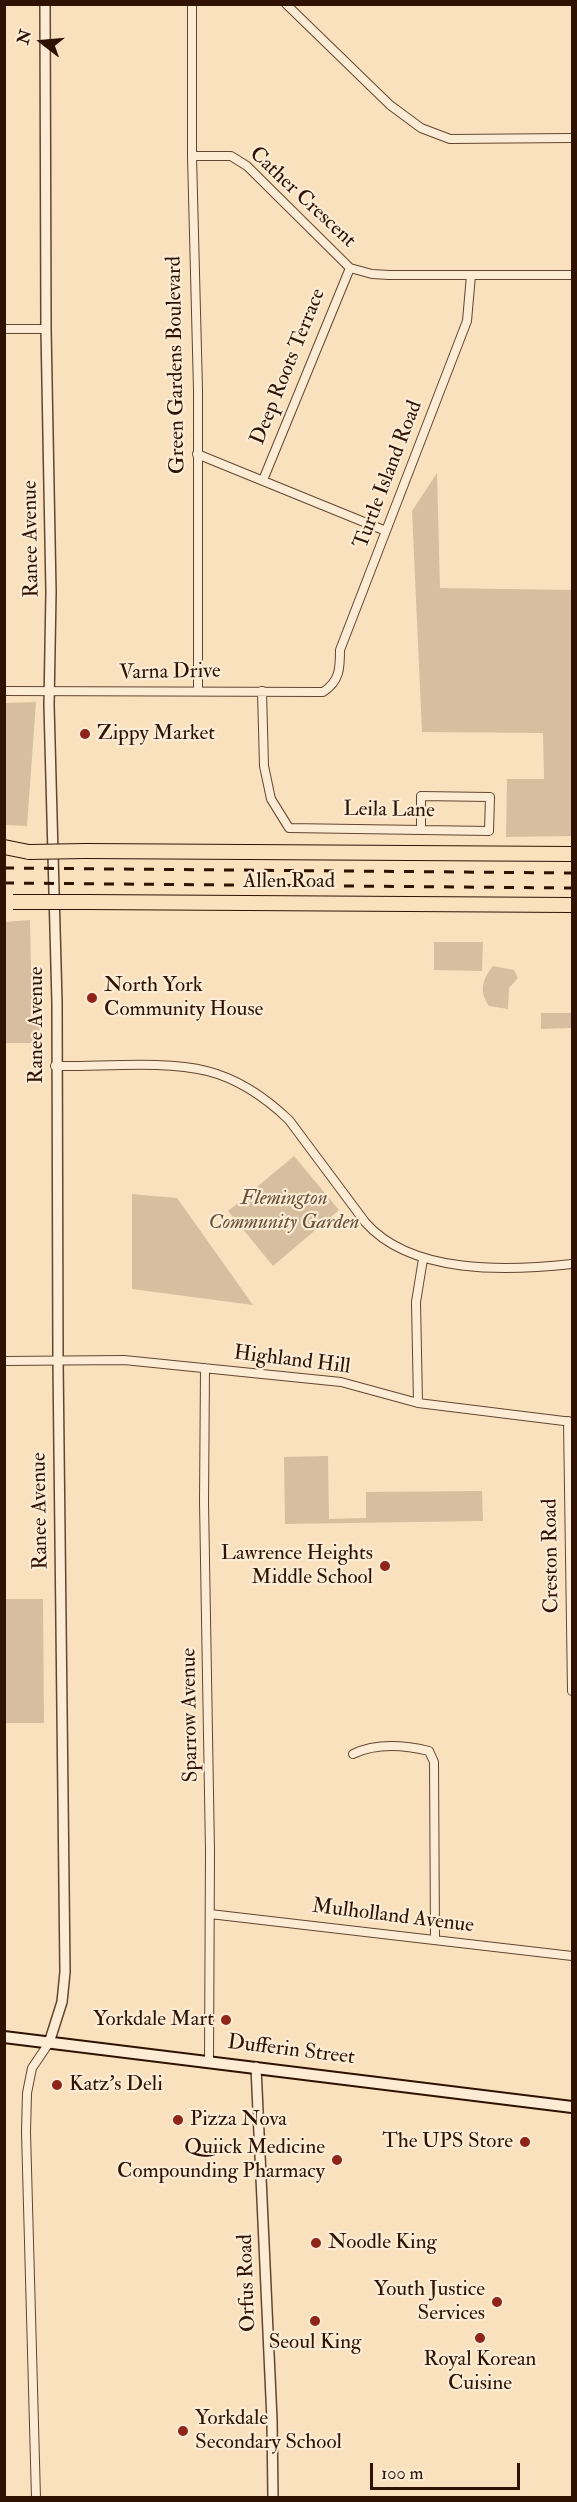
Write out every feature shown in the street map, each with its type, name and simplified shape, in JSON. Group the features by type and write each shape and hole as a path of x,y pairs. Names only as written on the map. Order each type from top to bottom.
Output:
{"highway":[{"path":"4,847 29,852"},
{"name":"Allen Road","path":"4,852 573,854"},
{"name":"Allen Road","path":"7,903 573,905"}],"main road":[{"name":"Dufferin Street","path":"4,2037 573,2107"}],"street":[{"name":"Ranee Avenue","path":"45,4 46,329 51,592 49,692 57,1003 55,1066 65,1972 62,2001 49,2043"},
{"name":"Green Gardens Boulevard","path":"192,4 198,690"},
{"path":"286,4 390,105 421,128 450,139 573,138"},
{"name":"Cather Crescent","path":"192,156 231,156 247,166 350,268"},
{"path":"350,268 372,274 573,275"},
{"name":"Deep Roots Terrace","path":"263,480 350,268"},
{"name":"Turtle Island Road","path":"333,685 340,670 340,650 467,321 471,275"},
{"path":"4,329 46,329"},
{"path":"197,454 386,531"},
{"name":"Varna Drive","path":"4,691 323,692 333,685"},
{"name":"Leila Lane","path":"262,691 264,766 271,798 289,828 421,830 489,831 490,797 421,796 421,830"},
{"path":"55,1066 182,1067 207,1071 253,1090 289,1120 372,1230 389,1243 423,1259 497,1267 573,1264"},
{"path":"418,1403 416,1302 423,1259"},
{"name":"Highland Hill","path":"4,1361 124,1360 341,1382 418,1403 570,1421"},
{"name":"Sparrow Avenue","path":"205,1368 204,1502 208,1598 210,1914 209,2061"},
{"name":"Creston Road","path":"570,1421 573,1690"},
{"path":"353,1754 368,1748 411,1747 429,1751 434,1762 435,1940"},
{"name":"Mulholland Avenue","path":"210,1914 573,1956"},
{"path":"36,2498 26,2132 27,2093 32,2068 49,2043"},
{"name":"Orfus Road","path":"256,2067 272,2420 273,2498"}],"green space":[{"path":"437,473 440,588 572,590 572,836 506,837 507,779 544,779 543,733 422,732 412,511"},
{"path":"36,702 27,826 5,825 5,703"},
{"path":"30,920 31,970 34,976 42,1043 5,1043 5,922"},
{"path":"434,942 483,942 482,971 434,970"},
{"path":"493,966 514,970 518,978 509,988 508,1009 489,1006 484,996 484,981"},
{"path":"541,1013 571,1013 571,1028 541,1029"},
{"name":"Flemington Community Garden","path":"294,1156 339,1210 273,1266 228,1211"},
{"path":"132,1194 177,1198 253,1305 132,1289"},
{"path":"328,1456 329,1519 366,1518 366,1492 482,1491 483,1521 285,1524 284,1457"},
{"path":"4,1599 43,1599 44,1723 5,1723"}],"railway":[{"path":"4,868 572,873"},
{"path":"4,883 572,888"}],"place":[{"name":"Zippy Market","path":"85,734"},
{"name":"North York Community House","path":"92,998"},
{"name":"Lawrence Heights Middle School","path":"385,1566"},
{"name":"Yorkdale Mart","path":"226,2020"},
{"name":"Katz's Deli","path":"57,2085"},
{"name":"Pizza Nova","path":"178,2120"},
{"name":"The UPS Store","path":"525,2142"},
{"name":"Quiick Medicine Compounding Pharmacy","path":"337,2160"},
{"name":"Noodle King","path":"316,2243"},
{"name":"Youth Justice Services","path":"497,2302"},
{"name":"Seoul King","path":"315,2321"},
{"name":"Royal Korean Cuisine","path":"480,2338"},
{"name":"Yorkdale Secondary School","path":"183,2431"}]}
